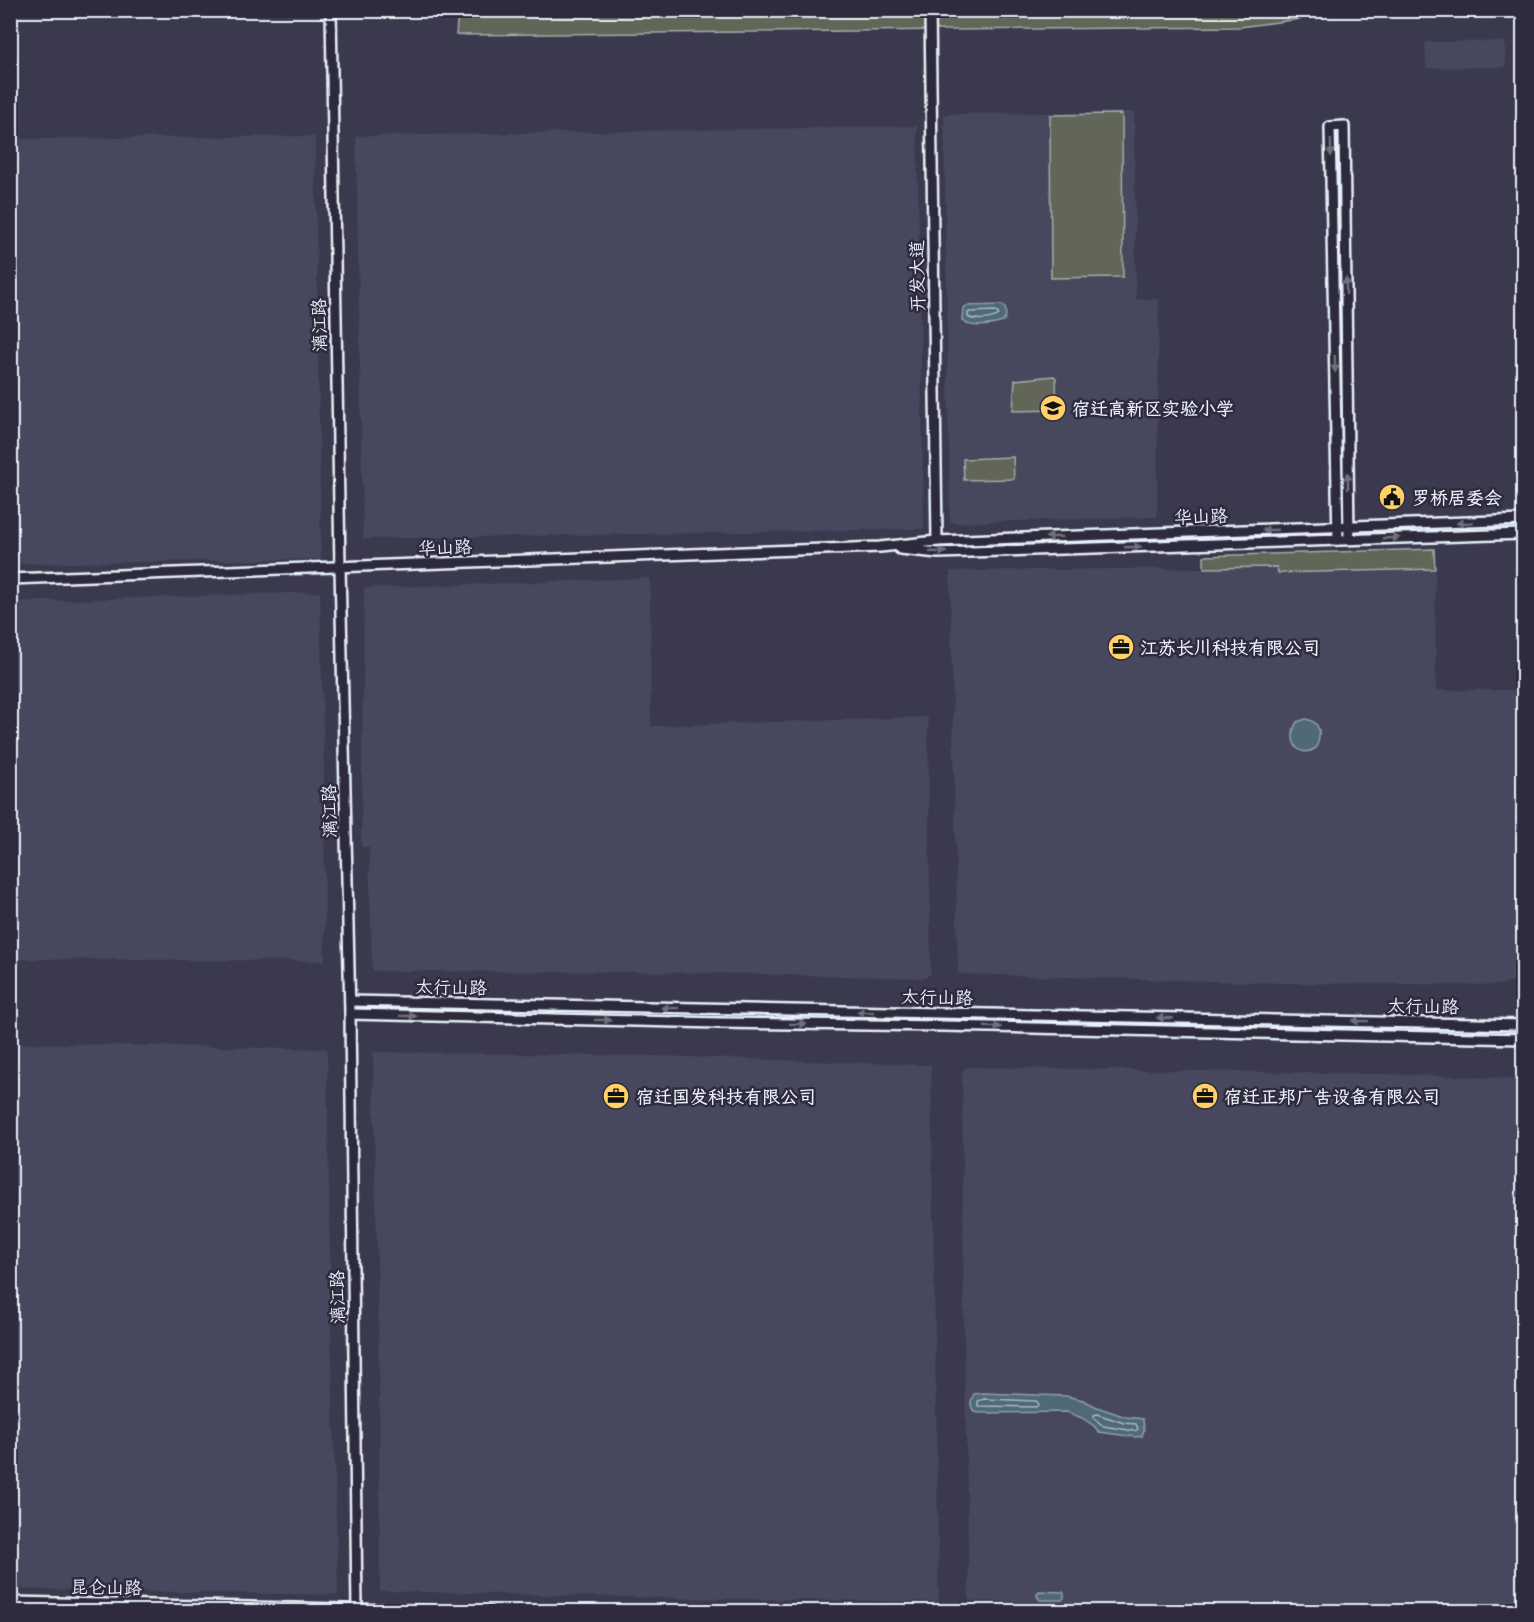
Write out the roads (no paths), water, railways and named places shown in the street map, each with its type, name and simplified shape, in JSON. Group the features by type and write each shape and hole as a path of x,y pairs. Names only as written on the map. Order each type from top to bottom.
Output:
{"street":[{"name":"漓江路","path":"331,10 350,1001 357,1610"},
{"name":"开发大道","path":"930,10 938,541"},
{"path":"1338,540 1330,127 1344,126 1349,539"},
{"name":"华山路","path":"10,579 880,548 938,541 1524,520"},
{"name":"华山路","path":"880,548 938,553 1524,534"},
{"name":"太行山路","path":"350,1001 1524,1025"},
{"name":"太行山路","path":"350,1014 1524,1039"},
{"name":"昆仑山路","path":"10,1602 490,1611"}],"water":[{"path":"1002,305 1006,313 1003,322 976,326 962,320 963,308 967,306"},
{"path":"1306,719 1318,726 1319,738 1316,748 1303,752 1295,746 1293,734 1297,722"},
{"path":"983,1393 1066,1396 1083,1400 1126,1417 1143,1419 1144,1430 1142,1436 1136,1437 1099,1432 1082,1418 1067,1412 974,1412 971,1403 973,1396"},
{"path":"1039,1591 1063,1592 1064,1598 1062,1600 1040,1600 1037,1596"}],"place":[{"name":"宿迁高新区实验小学","path":"1053,408"},
{"name":"罗桥居委会","path":"1392,497"},
{"name":"江苏长川科技有限公司","path":"1121,647"},
{"name":"宿迁国发科技有限公司","path":"616,1096"},
{"name":"宿迁正邦广告设备有限公司","path":"1205,1096"}]}
